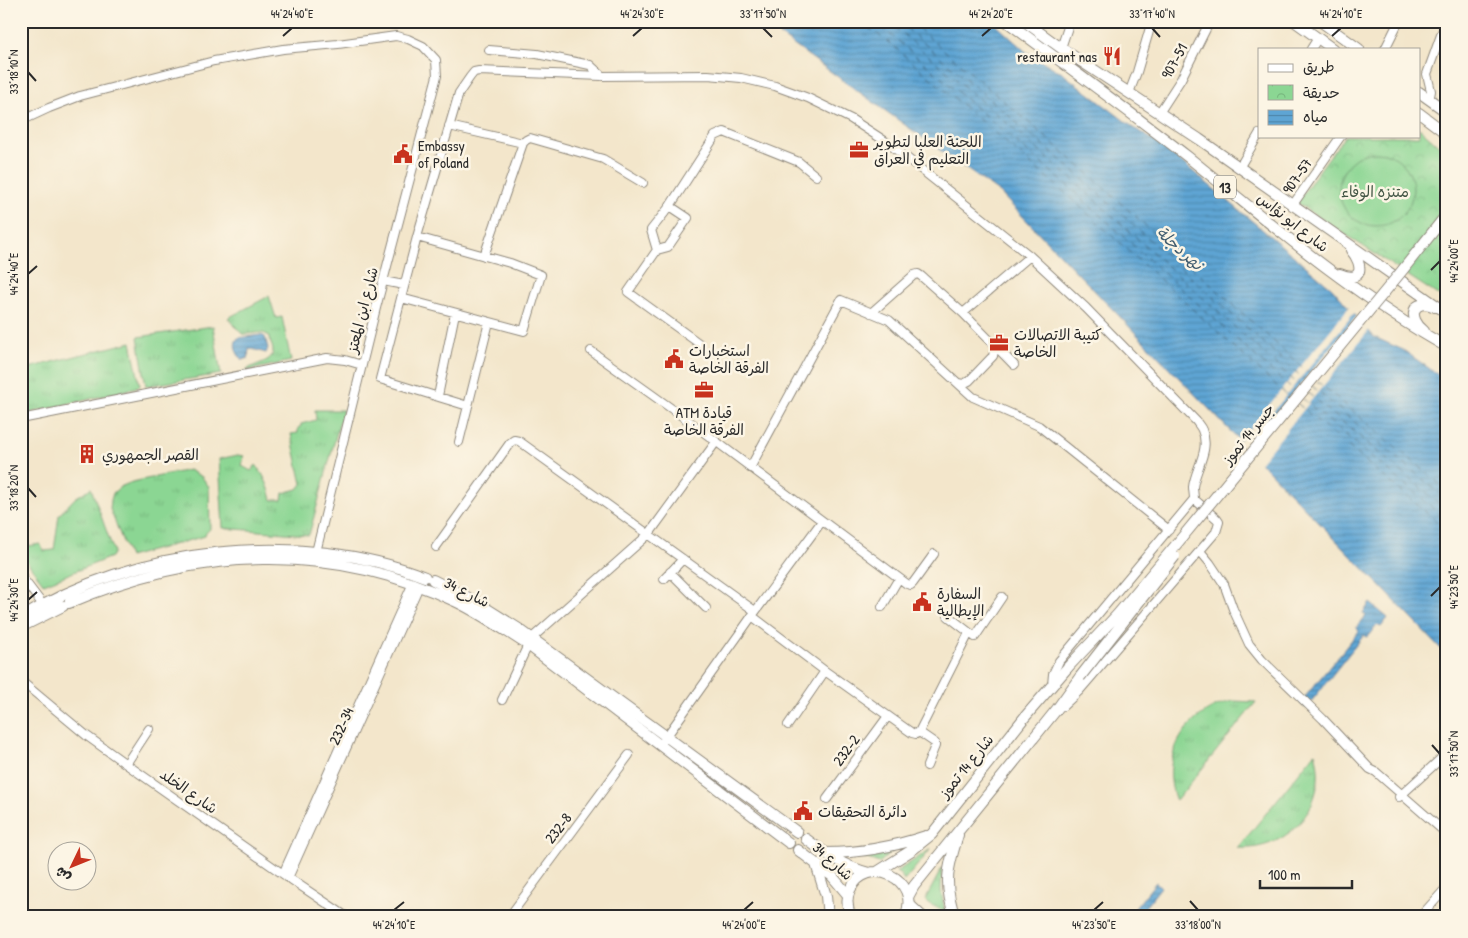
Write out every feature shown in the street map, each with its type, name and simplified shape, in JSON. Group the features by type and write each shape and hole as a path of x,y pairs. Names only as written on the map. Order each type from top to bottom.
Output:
{"main road":[{"name":"شارع ابو نؤاس","path":"1006,21 1164,139 1309,255 1414,329 1447,347"},
{"name":"شارع ابو نؤاس","path":"1024,21 1239,168 1447,314"},
{"path":"1294,21 1332,48"},
{"path":"1320,21 1358,48"},
{"path":"1420,91 1447,107"},
{"path":"1420,92 1447,112"},
{"path":"1420,109 1447,127"},
{"path":"1420,114 1447,134"},
{"name":"جسر 14 تموز","path":"1068,667 1175,546 1447,214"},
{"path":"1309,255 1344,276 1356,276 1360,269 1356,256 1349,248 1322,226"},
{"name":"جسر 14 تموز","path":"1056,709 1186,543 1447,226"},
{"path":"1447,314 1432,306 1425,305 1418,306 1414,309 1413,314 1419,327 1447,347"},
{"name":"شارع 34","path":"21,627 76,590 112,576 182,558 249,550 286,550 316,552 376,562 429,579 489,610 660,746 789,842"},
{"name":"شارع 34","path":"21,618 66,604 110,586 152,574 195,565 236,560 292,559 328,562 363,569 416,584 443,595 530,642 667,736 797,832"},
{"name":"شارع 14 تموز","path":"848,895 859,878 873,873 912,850 932,834 1068,667"},
{"path":"905,917 908,900 914,886 1056,709"},
{"path":"955,917 947,888 947,874 960,828"},
{"path":"825,853 843,853 897,845 932,834"},
{"name":"شارع 34","path":"806,839 844,865 873,873 889,874 900,881 908,900"},
{"name":"شارع 34","path":"798,850 832,876 848,895"},
{"path":"815,863 826,896 828,917"},
{"path":"847,914 848,895"}],"street":[{"path":"1061,48 1070,21"},
{"path":"1129,93 1152,21"},
{"name":"907-51","path":"1159,113 1181,79 1210,21"},
{"path":"1386,48 1399,21"},
{"path":"1430,96 1431,91 1427,74 1446,21"},
{"name":"شارع ابن المعتز","path":"21,121 80,96 214,61 284,49 396,36 423,46 436,60 437,76 383,281 316,552"},
{"path":"1312,48 1318,38"},
{"path":"490,50 537,54 590,65 602,76"},
{"path":"468,406 380,379 417,237 459,92 474,72 602,76 708,75 741,78 775,86 808,98 851,119 888,143 1030,256 1086,308 1196,421 1202,431 1205,440 1203,458 1195,478 1194,499 1217,519 1219,522 1216,532 1080,690 1069,701 1056,709"},
{"path":"449,126 523,144"},
{"path":"657,250 651,230 670,206 715,136 724,132 799,162 816,176"},
{"path":"1239,168 1258,136"},
{"path":"484,256 523,144 530,138 603,159 643,183"},
{"name":"907-57","path":"1292,206 1340,138"},
{"path":"670,206 688,218 668,247 657,250 628,292 700,344"},
{"path":"401,298 524,331 541,275 510,263 417,237"},
{"path":"963,313 1030,256"},
{"path":"871,312 914,275 918,274 963,313 1014,365"},
{"path":"383,281 404,285"},
{"path":"750,468 841,300 889,320 973,397 1038,426 1169,530"},
{"path":"438,396 455,313"},
{"path":"459,442 489,322"},
{"path":"958,383 963,384 969,381 993,356 995,346"},
{"path":"591,351 900,578 911,584 934,554"},
{"path":"21,419 327,358 345,360 362,365"},
{"path":"436,546 514,440 519,441 683,559 825,671 912,734 918,732 969,633"},
{"path":"502,700 530,642 649,534 716,442"},
{"path":"1052,685 1052,674 1059,661 1194,499"},
{"path":"660,746 753,613 822,521"},
{"path":"1200,552 1224,584 1233,609 1250,644 1262,660 1323,719 1370,769 1372,774 1447,834"},
{"path":"664,579 683,559"},
{"path":"670,572 706,608"},
{"path":"21,576 46,609"},
{"path":"882,607 900,578"},
{"name":"232-34","path":"286,876 416,584"},
{"path":"948,616 975,637 1002,597"},
{"path":"788,724 825,671"},
{"name":"شارع الخلد","path":"21,681 88,736 126,764 347,917"},
{"name":"232-2","path":"827,800 888,716"},
{"path":"126,764 149,729"},
{"path":"918,732 932,740 935,746 927,766"},
{"path":"1400,797 1447,753"},
{"name":"232-8","path":"509,917 629,755"},
{"path":"1400,797 1447,840"},
{"path":"1420,917 1447,887"},
{"path":"908,900 924,917"}],"green space":[{"name":"متنزه الوفاء","path":"1420,129 1443,149 1447,171 1447,301 1297,203 1344,138 1420,138"},
{"path":"1369,152 1383,152 1397,158 1407,168 1413,182 1413,196 1407,210 1397,220 1383,226 1369,226 1355,220 1345,210 1339,196 1339,182 1345,168 1355,158"},
{"path":"269,296 276,318 282,317 291,361 246,371 270,358 273,351 272,345 268,335 258,333 242,334 228,318"},
{"path":"213,326 221,374 146,386 138,337"},
{"path":"131,342 140,386 21,415 21,370"},
{"path":"315,410 343,410 309,535 223,528 219,459 238,455 244,456 242,466 251,471 256,465 262,473 272,500 282,500 283,493 298,489 302,484 291,434 298,433 298,428 301,424 316,420"},
{"path":"189,470 202,477 209,487 210,529 205,536 129,557 110,509 113,493 120,487 132,482"},
{"path":"91,488 114,552 111,557 44,584 21,554 21,516 29,546 40,544 44,551 54,550 59,515 75,498"},
{"path":"1233,701 1256,702 1176,801 1171,784 1171,767 1174,752 1180,738 1202,714 1217,706"},
{"path":"1315,753 1318,771 1317,789 1311,806 1302,820 1289,833 1274,842 1257,847 1238,848"},
{"path":"931,849 904,881 901,875 896,872"},
{"path":"894,850 879,863 857,855"},
{"path":"942,868 941,890 945,912 925,900"}],"water":[{"name":"نهر دجلة","path":"760,21 992,21 1025,51 1062,73 1134,128 1171,153 1332,288 1374,337 1403,350 1447,381 1447,655 1000,193"},
{"path":"261,335 265,337 268,348 266,353 249,348 248,358 242,360 235,346 238,338"},
{"path":"1370,603 1388,618 1381,627 1377,625 1367,637 1364,635 1306,708 1300,703 1359,631 1356,628 1366,616 1363,613"},
{"path":"1156,882 1161,887 1137,917 1128,917"}],"pier":[{"path":"1350,306 1355,312 1243,448 1238,443"},
{"path":"1358,315 1370,329 1259,464 1246,451"}],"ferry route":[{"path":"859,21 892,45 1063,191 1291,399"},
{"path":"872,21 896,39 1068,186 1296,393"},
{"path":"885,21 901,32 1073,180 1301,387"},
{"path":"898,21 1078,175 1305,380"},
{"path":"910,21 1083,169 1311,375"},
{"path":"1317,381 1447,490"},
{"path":"1312,386 1447,500"},
{"path":"1308,393 1447,510"},
{"path":"1303,399 1447,520"},
{"path":"1298,404 1447,530"}],"place":[{"name":"restaurant nas","path":"1112,56"},
{"name":"اللجنة العليا لتطوير التعليم في العراق","path":"859,150"},
{"name":"Embassy of Poland","path":"403,154"},
{"name":"كتيبة الاتصالات الخاصة","path":"999,343"},
{"name":"استخبارات الفرقة الخاصة","path":"674,359"},
{"name":"ATM قيادة الفرقة الخاصة","path":"704,390"},
{"name":"القصر الجمهوري","path":"87,454"},
{"name":"السفارة الإيطالية","path":"922,602"},
{"name":"دائرة التحقيقات","path":"803,811"}]}
